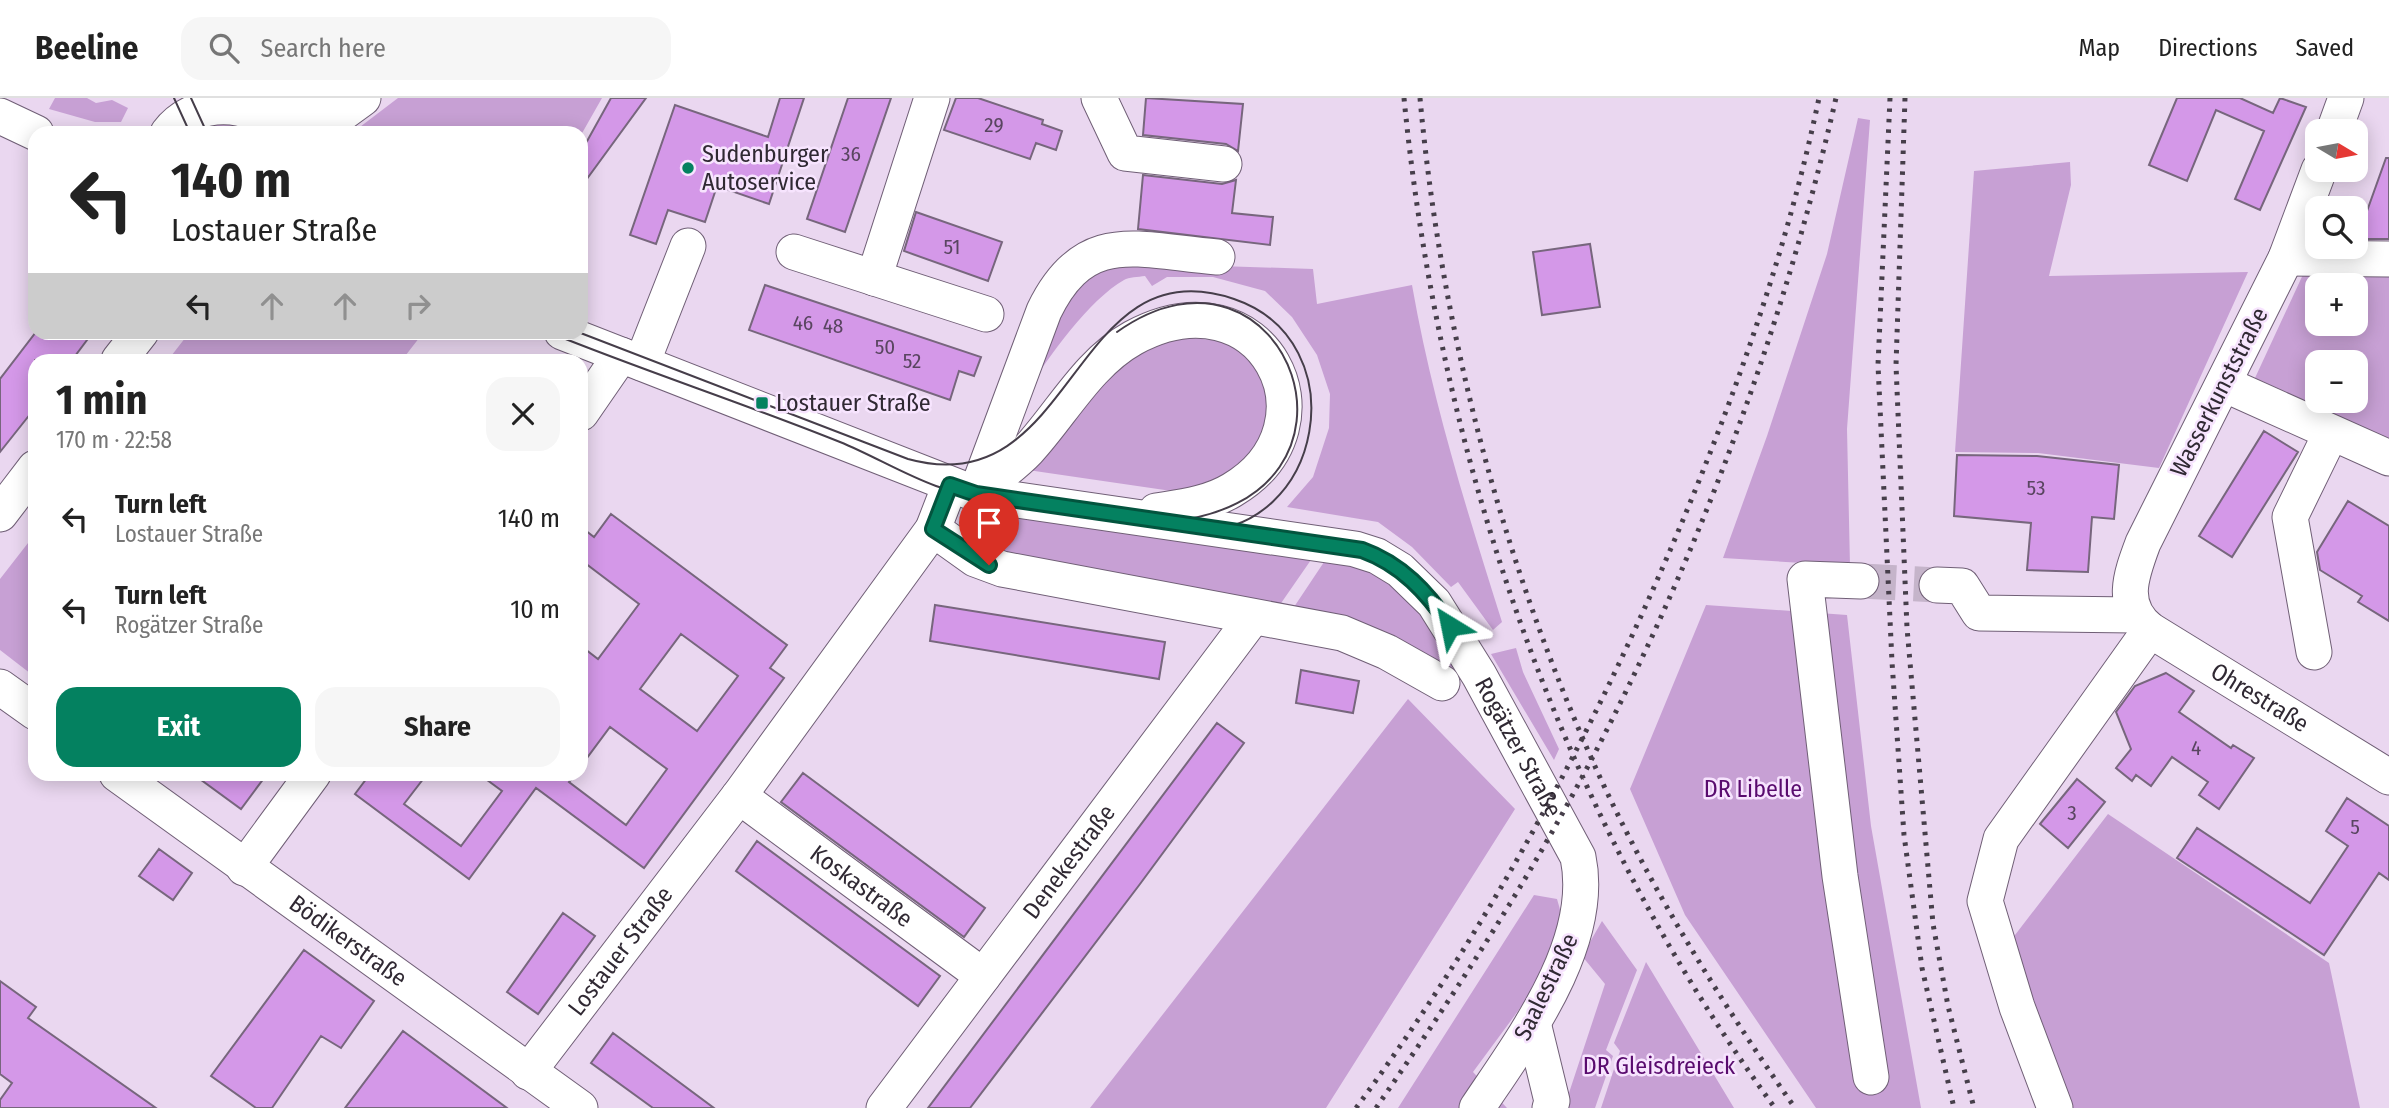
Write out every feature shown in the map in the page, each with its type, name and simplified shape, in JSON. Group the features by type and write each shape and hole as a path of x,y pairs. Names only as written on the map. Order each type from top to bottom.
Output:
{"street":[{"path":"167,120 211,99 240,102 271,124 291,113 335,98"},
{"path":"325,126 363,98"},
{"path":"874,278 932,98"},
{"path":"1099,98 1125,153 1224,164"},
{"path":"2338,119 2346,98"},
{"path":"0,116 28,128"},
{"name":"Wasserkunststraße","path":"2142,623 2131,586 2143,543 2286,258 2314,182"},
{"path":"588,405 631,359 688,246"},
{"name":"Lostauer Straße","path":"528,1072 739,796 963,489 1057,288 1074,268 1093,254 1113,249 1217,257"},
{"path":"794,252 986,314"},
{"path":"2286,258 2389,259"},
{"path":"963,489 1027,450 1092,373 1130,340 1160,326 1198,318 1219,322 1251,338 1272,363 1283,399 1281,427 1268,458 1251,477 1221,496 1128,516"},
{"path":"124,354 135,340"},
{"name":"Rogätzer Straße","path":"582,340 963,489 1354,549 1377,556 1400,570 1425,592 1450,626 1578,857"},
{"path":"2224,384 2389,458"},
{"path":"2314,652 2290,517 2331,433"},
{"path":"0,514 28,477"},
{"name":"Rogätzer Straße","path":"933,529 975,559 1002,569 1342,633 1387,652 1442,683"},
{"path":"1861,581 1805,579 1840,876 1871,1077"},
{"path":"1937,585 1962,586 1979,613 2142,623 2001,839 1985,901 2017,1007 2055,1108"},
{"name":"Denekestraße","path":"884,1108 1253,617"},
{"name":"Ohrestraße","path":"2142,623 2389,777"},
{"path":"0,687 28,707"},
{"name":"Bödikerstraße","path":"126,781 580,1108"},
{"path":"244,868 308,781"},
{"name":"Koskastraße","path":"739,796 983,976"},
{"name":"Saalestraße","path":"1478,1108 1533,1023 1574,932 1583,892 1578,857"},
{"path":"1533,1023 1552,1101 1550,1108"}],"green space":[{"path":"55,98 87,98 96,103 112,100 128,108 121,122 95,122 49,109"},
{"path":"398,98 602,98 586,126 361,126"},
{"path":"213,113 245,126 192,126"},
{"path":"1858,118 1870,120 1847,429 1850,566 1723,558 1767,436 1827,254"},
{"path":"2070,162 2071,185 2049,276 2248,272 2159,468 2038,453 1955,452 1974,171"},
{"path":"1100,262 1313,269 1317,304 1412,285 1440,413 1502,622 1493,630 1458,582 1451,587 1412,547 1378,522 1287,507 1313,477 1329,428 1330,394 1317,355 1292,317 1265,291 1213,277 1167,277 1152,286 1145,276 1126,279 1084,314 1028,390 1046,329"},
{"path":"2306,268 2389,268 2389,439 2332,413 2368,413 2368,350 2305,350 2305,401 2255,378"},
{"path":"1163,335 1241,343 1272,394 1257,455 1192,494 1021,469 1101,378"},
{"path":"184,340 418,340 407,354 173,354"},
{"path":"981,508 1313,557 1277,609 1004,559 964,531 967,511"},
{"path":"28,543 28,672 0,650 0,579"},
{"path":"1326,559 1374,575 1407,598 1420,613 1459,673 1454,676 1294,607"},
{"name":"DR Libelle","path":"1706,605 1847,615 1871,826 1921,1108 1816,1108 1685,915 1630,789"},
{"path":"1516,648 1523,672 1559,749 1554,760 1491,654"},
{"path":"1408,699 1515,809 1326,1108 1090,1108"},
{"path":"2108,814 2329,963 2360,1108 2047,1108 1992,965"},
{"path":"1534,895 1557,899 1565,927 1546,973 1473,1072 1507,1108 1398,1108"},
{"path":"1602,921 1637,970 1606,1050 1613,1056 1595,1108 1564,1108 1605,984 1582,956"},
{"name":"DR Gleisdreieck","path":"1646,962 1734,1108 1601,1108 1620,1051 1614,1043"}],"building":[{"path":"611,98 646,98 588,177 588,139"},
{"name":"Sudenburger Autoservice","path":"780,98 804,98 769,204 717,186 705,222 668,210 656,244 630,235 675,105 768,137"},
{"path":"848,98 891,98 845,232 807,219"},
{"path":"956,98 978,98 1043,120 1042,124 1062,131 1056,150 1036,143 1030,159 944,130"},
{"path":"1146,98 1243,104 1238,151 1226,144 1143,135"},
{"path":"2177,98 2240,98 2273,113 2280,98 2306,107 2260,210 2235,199 2264,131 2216,110 2187,181 2149,165"},
{"path":"2386,158 2389,158 2389,239 2368,239 2368,208"},
{"path":"1143,175 1222,184 1236,180 1232,213 1273,217 1270,245 1138,229"},
{"path":"916,212 1002,242 988,281 904,251"},
{"path":"1590,244 1600,307 1542,315 1533,252"},
{"path":"765,285 981,357 974,376 959,371 950,400 749,330"},
{"path":"30,340 87,340 76,354 28,354 28,417 0,452 0,379"},
{"path":"2264,431 2298,452 2232,557 2199,536"},
{"path":"1957,455 2037,456 2119,465 2114,519 2092,517 2088,572 2027,570 2031,523 1954,516"},
{"path":"2348,501 2389,526 2389,621 2358,602 2362,596 2320,570 2317,552"},
{"path":"611,514 787,645 770,668 784,678 644,868 536,788 469,879 355,794 365,781 422,781 404,804 461,846 502,791 488,781 570,781 626,825 667,769 610,727 588,757 588,651 598,659 639,604 588,565 588,532 594,537","holes":["681,634 738,676 697,731 640,689"]},
{"path":"935,605 1165,642 1159,679 930,641"},
{"path":"1301,670 1359,681 1353,713 1296,703"},
{"path":"2166,673 2194,691 2179,712 2231,748 2233,745 2254,758 2219,809 2199,795 2208,782 2172,757 2151,786 2136,775 2132,781 2116,768 2131,749 2116,712 2135,686"},
{"path":"1217,723 1244,743 1140,884 970,1108 928,1108"},
{"path":"803,773 985,908 964,937 781,802"},
{"path":"2077,779 2105,802 2068,848 2040,824"},
{"path":"203,781 262,781 241,809"},
{"path":"2347,798 2389,826 2389,880 2379,873 2324,955 2177,858 2197,828 2310,903 2348,846 2326,831"},
{"path":"757,841 940,976 918,1006 736,871"},
{"path":"159,849 192,873 173,900 139,876"},
{"path":"563,913 595,936 538,1014 507,992"},
{"path":"304,950 374,1001 341,1048 321,1036 272,1108 256,1108 211,1076"},
{"path":"0,981 36,1007 28,1018 156,1108 0,1108 0,1100 12,1083 0,1074"},
{"path":"403,1031 507,1108 345,1108"},
{"path":"613,1033 714,1108 653,1108 591,1063"}],"tunnel":[{"path":"1861,581 1937,585"}],"tram line":[{"path":"174,98 187,126"},
{"path":"191,98 204,126"},
{"path":"569,340 840,442 924,481 955,492 1015,505 1170,529 1194,531 1238,524 1273,502 1296,470 1309,432 1310,392 1298,353 1273,321 1234,299 1180,292 1138,307 1103,337 1042,414 1007,446 964,463 908,459 588,336"},
{"path":"1117,332 1177,305 1228,308 1268,334 1292,374 1297,421 1280,467 1237,503 1166,522"}],"railway":[{"path":"1404,98 1421,232 1447,366 1480,498 1522,628 1573,755 1632,877 1699,995 1775,1108"},
{"path":"1420,98 1443,271 1460,357 1505,527 1533,611 1598,773 1641,860 1714,987 1795,1108"},
{"path":"1356,1108 1452,968 1496,895 1539,821 1616,670 1685,515 1744,361 1778,257 1819,98"},
{"path":"1376,1108 1454,992 1529,872 1627,689 1671,594 1749,399 1811,199 1836,98"},
{"path":"1890,98 1878,365 1892,662 1904,835 1922,968 1954,1108"},
{"path":"1905,98 1896,365 1907,628 1933,924 1948,1006 1974,1108"}],"place":[{"name":"Sudenburger Autoservice","path":"688,168"},
{"name":"Lostauer Straße","path":"762,403"}],"route":[{"path":"989,565 975,559 933,529 950,485 976,494 1362,550 1386,561 1407,576 1425,592 1450,626"}]}
